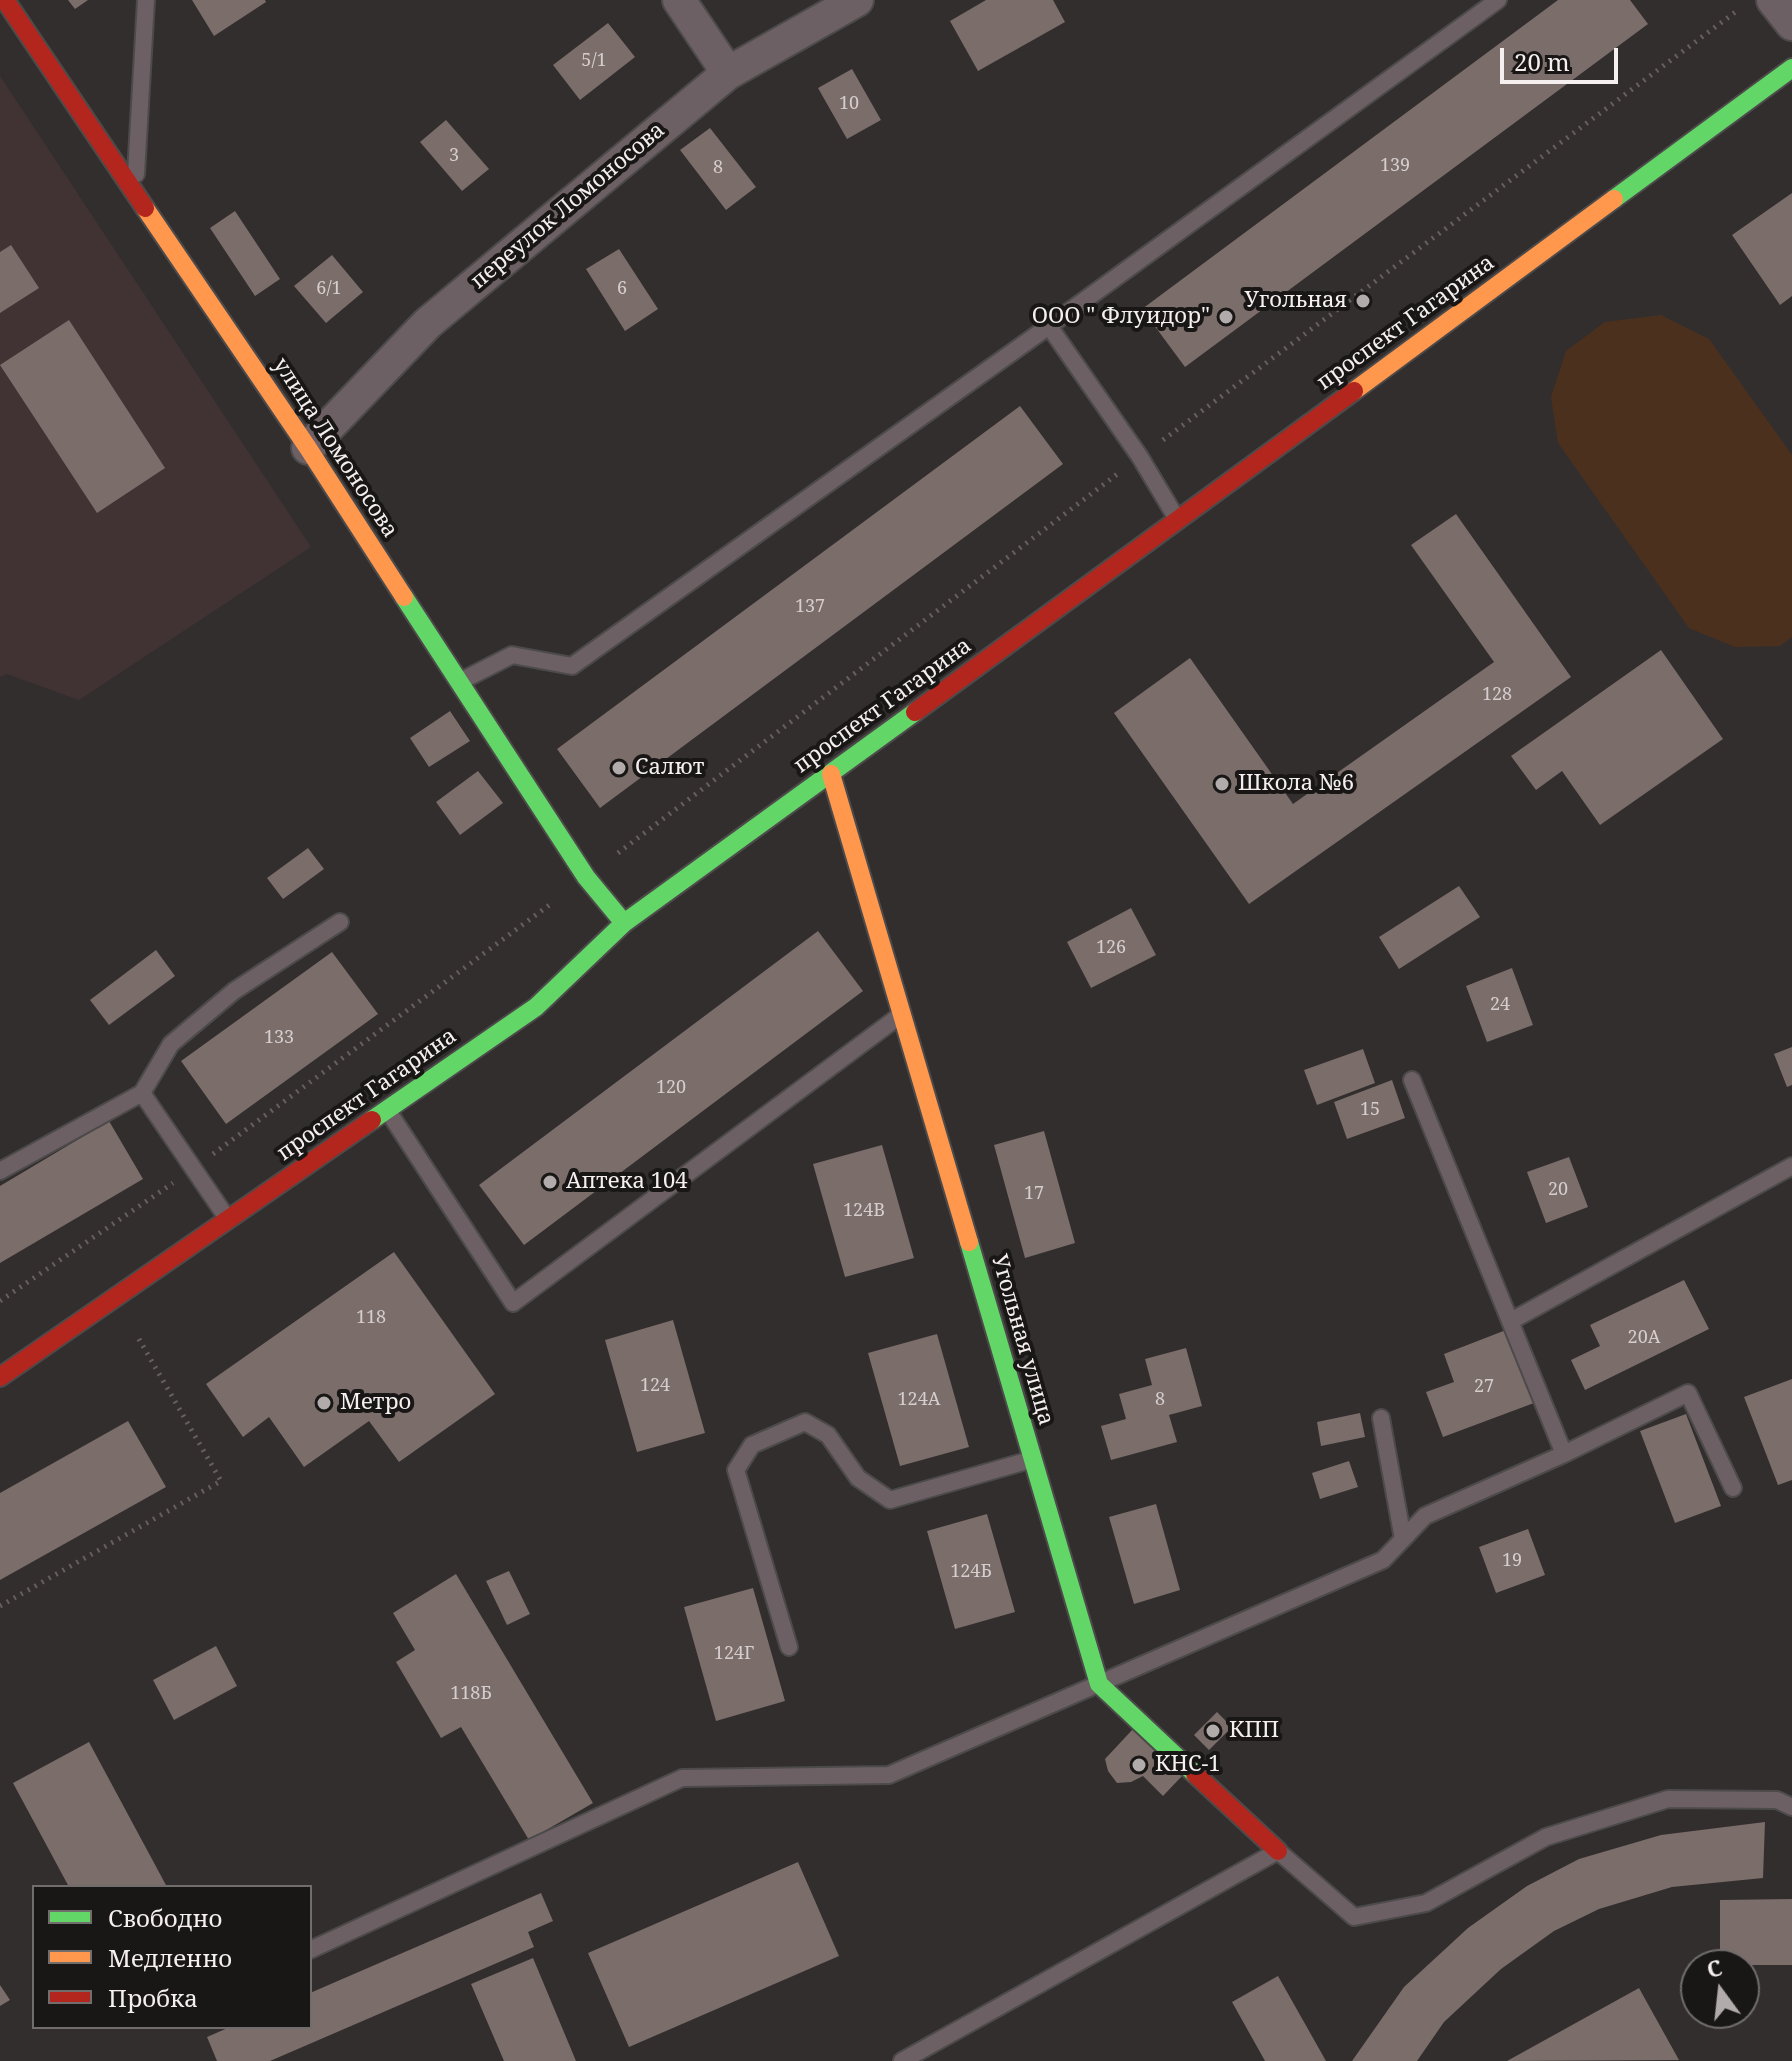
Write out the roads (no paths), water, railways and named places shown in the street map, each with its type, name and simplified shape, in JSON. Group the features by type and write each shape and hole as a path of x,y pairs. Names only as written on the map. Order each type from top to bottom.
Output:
{"street":[{"name":"улица Ломоносова","path":"5,0 308,448 586,877 624,923"},
{"path":"679,0 728,73"},
{"name":"переулок Ломоносова","path":"308,448 428,323 728,73 857,0"},
{"path":"1773,0 1792,24"},
{"name":"проспект Гагарина","path":"0,1377 536,1007 624,923 1178,521 1792,68"},
{"name":"Угольная улица","path":"831,774 1099,1684"},
{"path":"1099,1684 1278,1851"}],"lane":[{"path":"134,192 146,0"},
{"path":"459,682 512,655 572,666 1049,326 1494,1"},
{"path":"1049,326 1140,457 1178,521"},
{"path":"0,1171 142,1093 171,1044 234,991 340,922"},
{"path":"387,1109 513,1303 902,1014"},
{"path":"1412,1080 1564,1454"},
{"path":"142,1093 228,1220"},
{"path":"1511,1321 1792,1166"},
{"path":"312,1949 682,1778 889,1775 1383,1560 1425,1516 1564,1454 1688,1393 1733,1488"},
{"path":"1381,1418 1403,1539"},
{"path":"789,1647 736,1470 752,1445 805,1422 828,1435 858,1478 890,1500 1032,1460"},
{"path":"902,2061 1278,1851 1354,1917 1426,1903 1546,1837 1668,1799 1777,1800 1792,1807"}],"place":[{"name":"Угольная","path":"1363,301"},
{"name":"ООО \" Флуидор\"","path":"1226,317"},
{"name":"Салют","path":"619,768"},
{"name":"Школа №6","path":"1222,784"},
{"name":"Аптека 104","path":"550,1182"},
{"name":"Метро","path":"324,1403"},
{"name":"КПП","path":"1213,1731"},
{"name":"КНС-1","path":"1139,1765"}]}
